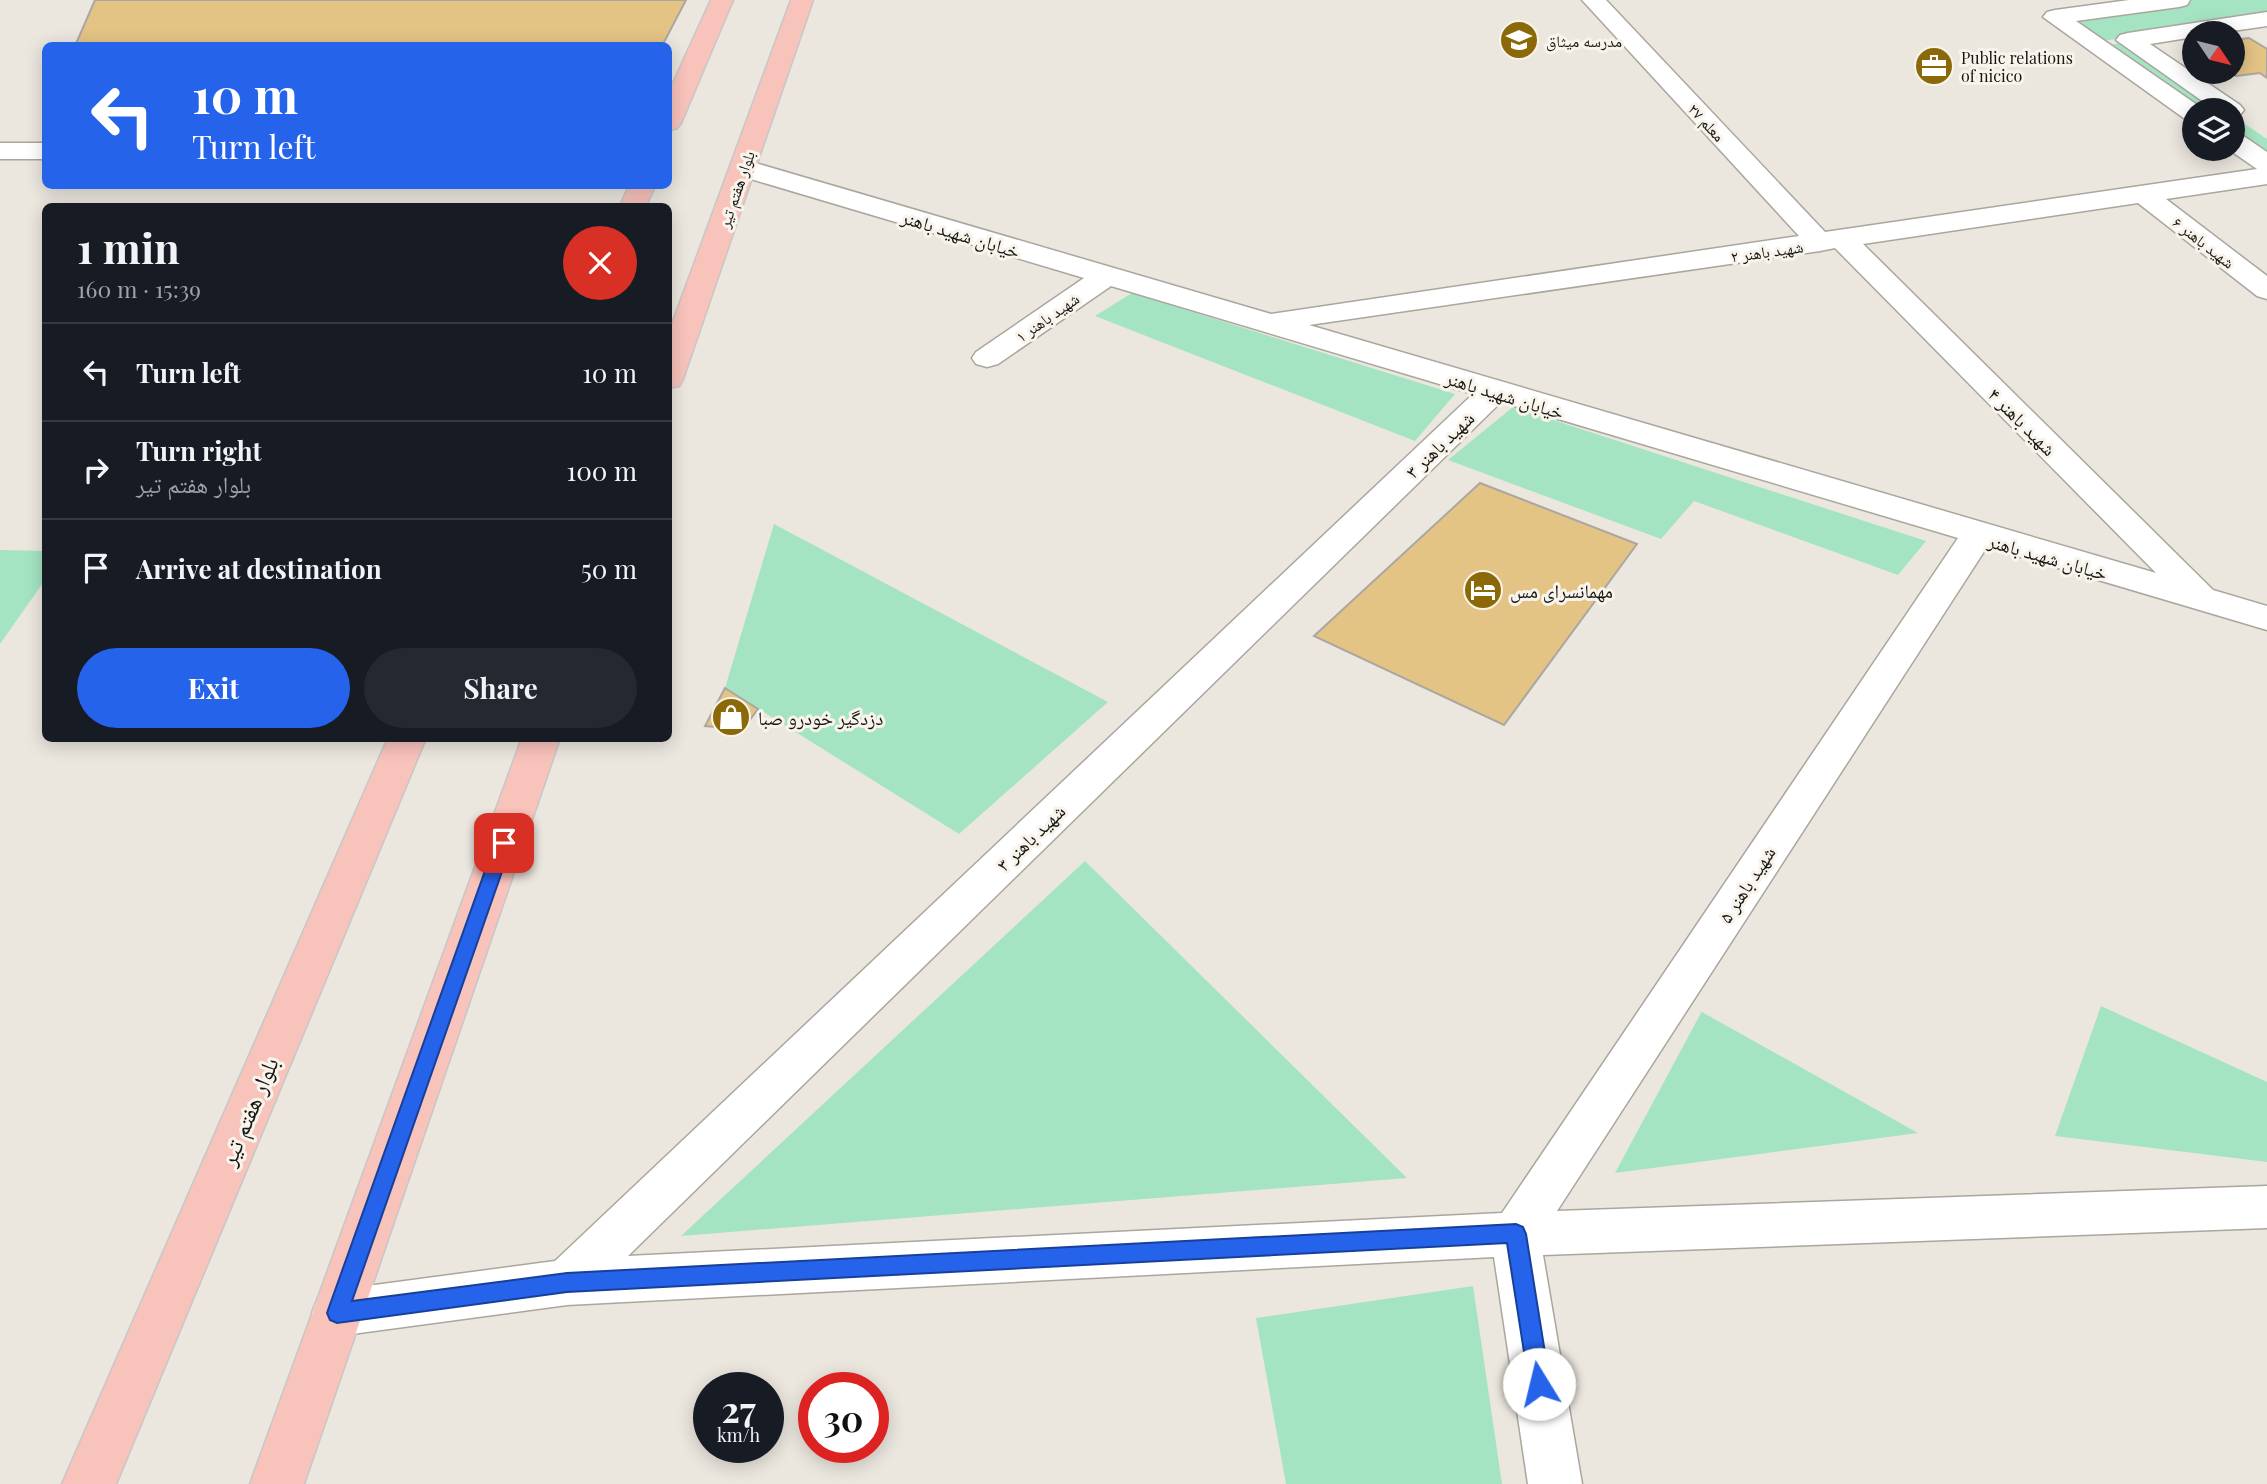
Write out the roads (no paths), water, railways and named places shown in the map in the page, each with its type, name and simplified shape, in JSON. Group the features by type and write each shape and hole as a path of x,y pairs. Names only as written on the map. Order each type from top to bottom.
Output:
{"main road":[{"path":"672,114 722,0"},
{"name":"بلوار هفتم تیر","path":"672,368 802,0"},
{"name":"بلوار هفتم تیر","path":"89,1484 405,742"},
{"path":"277,1484 540,742"}],"street":[{"name":"معلم ۲۷","path":"1593,0 1831,242"},
{"path":"2179,0 2055,17 2182,106"},
{"path":"2094,44 2267,19"},
{"path":"2128,40 2213,98"},
{"path":"2245,120 2267,135"},
{"path":"2245,148 2267,164"},
{"path":"0,151 42,151"},
{"name":"خیابان شهید باهنر","path":"743,168 1977,535 2267,618"},
{"name":"شهید باهنر ۲","path":"1266,323 2267,176"},
{"name":"شهید باهنر ۶","path":"2141,193 2267,290"},
{"name":"شهید باهنر ۴","path":"1831,242 2204,601"},
{"name":"شهید باهنر ۱","path":"987,358 1106,276"},
{"name":"شهید باهنر ۳","path":"567,1282 1494,391"},
{"name":"شهید باهنر ۵","path":"1516,1234 1977,535"},
{"path":"337,1313 567,1282 1516,1234 2267,1207"},
{"path":"1516,1234 1555,1484"}],"place":[{"name":"مدرسه میثاق","path":"1519,40"},
{"name":"Public relations of nicico","path":"1934,66"},
{"name":"مهمانسرای مس","path":"1483,590"},
{"name":"دزدگیر خودرو صبا","path":"731,717"}]}
